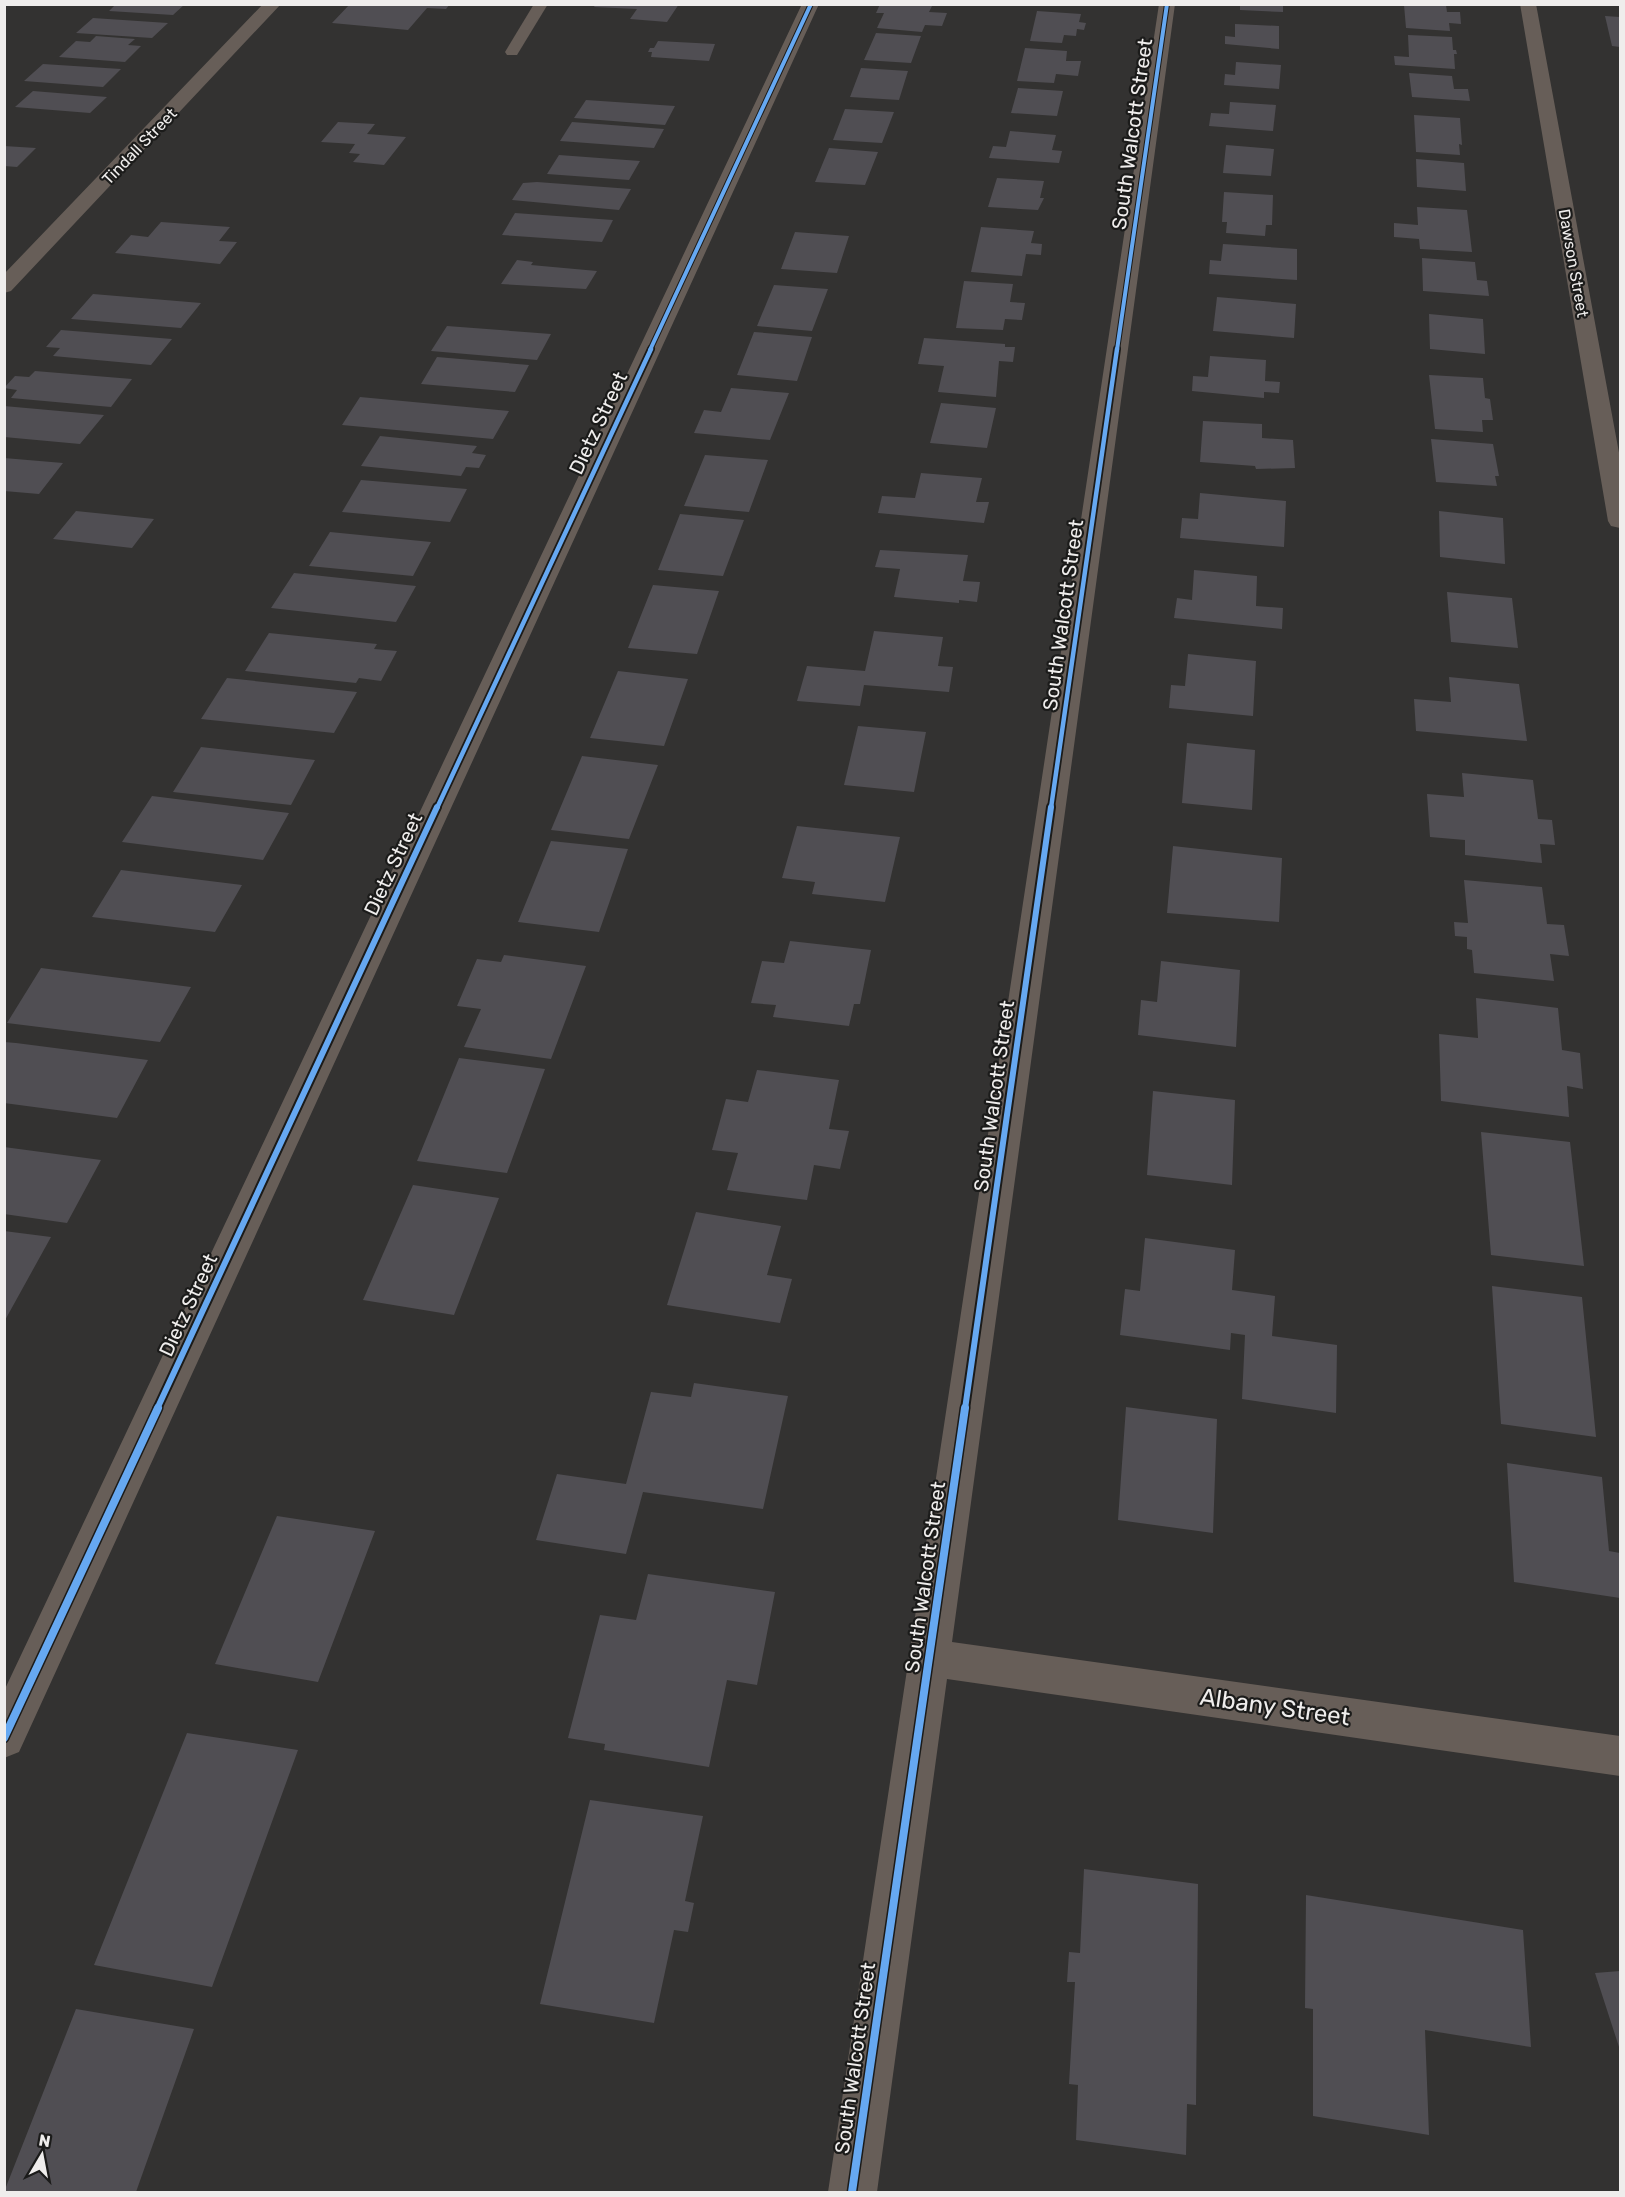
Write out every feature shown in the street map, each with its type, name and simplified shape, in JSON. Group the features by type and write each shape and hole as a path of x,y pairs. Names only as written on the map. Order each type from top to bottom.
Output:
{"street":[{"name":"Tindall Street","path":"4,287 273,4"},
{"name":"Dietz Street","path":"4,1738 811,4"},
{"name":"South Walcott Street","path":"852,2193 1167,4"},
{"name":"Dawson Street","path":"1528,4 1620,521"},
{"name":"Albany Street","path":"930,1658 1620,1756"}],"lane":[{"path":"512,52 541,4"}],"building":[{"path":"116,4 185,4 173,15 109,11"},
{"path":"350,4 450,4 446,9 427,8 408,30 332,23"},
{"path":"596,4 679,4 667,22 630,19 637,9 594,7"},
{"path":"880,4 932,6 929,12 947,13 942,26 925,25 922,32 877,28 884,13 876,13"},
{"path":"1240,4 1283,4 1283,12 1240,10"},
{"path":"1404,5 1446,5 1447,12 1460,12 1461,24 1449,23 1450,31 1406,28"},
{"path":"1037,11 1081,14 1079,22 1086,23 1084,30 1077,29 1076,36 1064,35 1062,43 1030,41"},
{"path":"1605,16 1620,17 1620,47 1612,46"},
{"path":"93,18 168,23 152,38 76,33"},
{"path":"1235,24 1279,26 1279,49 1225,44 1225,36 1235,37"},
{"path":"876,33 921,36 911,63 864,60"},
{"path":"1408,35 1452,37 1453,50 1456,50 1457,54 1454,54 1455,69 1395,65 1394,56 1409,57"},
{"path":"96,36 135,39 128,45 141,46 125,62 59,57 76,41 90,42"},
{"path":"658,41 715,44 709,61 651,57 652,52 648,52"},
{"path":"1025,48 1067,51 1066,61 1081,61 1078,76 1056,74 1054,83 1017,81"},
{"path":"1236,62 1281,65 1279,89 1224,85 1225,74 1235,75"},
{"path":"43,64 121,69 103,87 24,81"},
{"path":"861,68 908,71 899,100 850,97"},
{"path":"1409,73 1452,76 1454,89 1468,89 1470,101 1412,97"},
{"path":"1018,88 1063,91 1057,116 1011,113"},
{"path":"33,91 107,97 90,113 15,107"},
{"path":"586,100 675,106 665,125 574,118"},
{"path":"1230,102 1276,105 1273,131 1209,126 1211,113 1229,114"},
{"path":"845,109 894,112 882,143 833,140"},
{"path":"1414,115 1460,118 1462,145 1459,144 1460,155 1416,152"},
{"path":"338,122 375,124 367,134 406,137 384,165 353,162 360,154 349,153 355,144 321,142"},
{"path":"572,122 664,129 654,148 560,141"},
{"path":"1010,131 1056,135 1052,150 1062,151 1059,163 989,158 993,146 1006,147"},
{"path":"1226,145 1274,149 1271,176 1223,173"},
{"path":"4,146 36,148 17,167 4,166"},
{"path":"829,148 878,152 865,185 815,182"},
{"path":"559,155 640,161 629,180 547,174"},
{"path":"1416,159 1464,163 1466,191 1417,187"},
{"path":"997,178 1044,181 1040,198 1044,198 1038,210 988,207"},
{"path":"523,183 631,189 619,210 512,200"},
{"path":"1224,192 1273,195 1272,225 1266,225 1265,236 1226,233 1227,222 1222,222"},
{"path":"1417,207 1467,210 1472,252 1420,249 1419,239 1394,237 1394,223 1418,225"},
{"path":"515,213 613,220 602,242 502,235"},
{"path":"161,222 230,227 219,241 237,242 220,264 115,253 131,235 148,237"},
{"path":"981,227 1034,231 1031,243 1042,244 1041,255 1026,254 1022,276 971,272"},
{"path":"795,232 849,236 837,273 781,269"},
{"path":"1223,244 1297,249 1297,280 1209,274 1210,260 1221,261"},
{"path":"1422,258 1475,262 1477,280 1487,281 1489,296 1423,291"},
{"path":"517,260 533,262 531,265 597,271 586,289 501,284"},
{"path":"964,281 1013,284 1010,302 1025,303 1022,320 1005,319 1003,330 956,328"},
{"path":"774,285 828,289 812,331 757,326"},
{"path":"93,294 201,303 181,328 71,319"},
{"path":"1217,297 1296,304 1294,338 1213,331"},
{"path":"1429,314 1483,319 1485,354 1430,349"},
{"path":"447,326 551,334 537,360 431,351"},
{"path":"61,330 172,339 151,365 53,356 60,348 46,347"},
{"path":"754,332 812,337 797,381 737,375"},
{"path":"924,338 1005,344 1005,347 1015,347 1013,362 999,361 996,397 938,392 944,366 918,364"},
{"path":"1210,356 1266,360 1265,381 1280,382 1279,393 1264,392 1264,398 1192,391 1193,376 1208,377"},
{"path":"437,357 529,365 515,392 421,384"},
{"path":"35,371 132,379 111,407 11,398 17,390 4,388 15,376 29,377"},
{"path":"1429,375 1483,378 1485,398 1490,399 1493,420 1482,420 1483,432 1435,429"},
{"path":"731,388 789,393 770,440 694,433 704,410 721,412"},
{"path":"360,397 509,411 493,439 342,425"},
{"path":"941,403 996,408 987,448 930,443"},
{"path":"4,406 104,415 80,444 4,437"},
{"path":"1203,421 1262,424 1262,438 1293,440 1295,468 1256,469 1255,466 1200,462"},
{"path":"380,436 477,446 472,453 486,455 479,468 466,467 461,476 361,466"},
{"path":"1431,439 1493,444 1499,476 1495,476 1497,486 1436,482"},
{"path":"705,455 768,460 749,512 684,506"},
{"path":"4,458 63,463 39,494 4,491"},
{"path":"921,473 982,478 976,502 989,502 984,523 878,513 882,496 915,498"},
{"path":"361,480 467,489 450,522 342,512"},
{"path":"1200,493 1286,501 1284,547 1180,538 1182,518 1198,519"},
{"path":"76,511 154,519 132,548 53,539"},
{"path":"1439,511 1503,518 1505,564 1440,557"},
{"path":"680,514 744,520 723,576 658,570"},
{"path":"330,532 431,542 413,576 309,566"},
{"path":"880,550 968,555 963,581 980,582 977,602 959,600 959,603 894,597 900,569 875,567"},
{"path":"1194,570 1257,576 1256,606 1283,608 1282,629 1174,618 1177,598 1192,600"},
{"path":"294,573 416,586 396,622 271,608"},
{"path":"653,585 719,591 697,654 628,648"},
{"path":"1447,592 1512,598 1518,648 1451,642"},
{"path":"874,631 943,637 938,666 953,667 949,692 864,685 860,706 797,701 807,666 865,671"},
{"path":"269,633 377,644 374,649 397,651 381,681 359,678 356,683 245,671"},
{"path":"1188,654 1256,661 1253,716 1169,708 1171,685 1185,686"},
{"path":"618,671 688,679 664,746 590,738"},
{"path":"1449,677 1519,684 1527,741 1416,731 1414,699 1451,702"},
{"path":"227,678 357,692 334,733 201,719"},
{"path":"858,726 926,732 914,792 844,785"},
{"path":"1187,743 1255,750 1252,810 1182,803"},
{"path":"201,747 315,760 291,805 173,792"},
{"path":"582,756 658,765 629,839 551,830"},
{"path":"1462,773 1533,780 1538,819 1552,820 1555,845 1540,844 1542,863 1465,855 1465,840 1430,837 1427,794 1464,797"},
{"path":"152,796 289,813 263,860 122,842"},
{"path":"797,826 900,837 885,902 812,894 815,882 782,878"},
{"path":"551,841 628,849 599,932 518,922"},
{"path":"1173,846 1282,858 1279,922 1167,913"},
{"path":"121,870 242,885 215,932 92,917"},
{"path":"1464,880 1542,887 1547,924 1564,925 1569,956 1550,954 1554,981 1474,973 1472,950 1467,949 1467,937 1455,936 1454,922 1468,923"},
{"path":"790,941 871,950 860,1004 854,1004 849,1026 773,1017 776,1005 751,1003 762,961 784,963"},
{"path":"504,955 586,966 551,1059 464,1047 481,1009 457,1006 477,959 501,962"},
{"path":"1161,961 1240,970 1236,1047 1138,1035 1141,1000 1157,1002"},
{"path":"41,968 191,987 160,1042 7,1023"},
{"path":"1476,998 1558,1008 1562,1050 1580,1053 1583,1089 1567,1086 1569,1117 1441,1101 1439,1034 1478,1038"},
{"path":"4,1042 148,1060 117,1118 4,1103"},
{"path":"459,1058 545,1069 507,1173 417,1161"},
{"path":"757,1070 839,1080 829,1129 849,1131 840,1169 814,1165 807,1200 727,1190 738,1153 712,1150 726,1099 748,1102"},
{"path":"1153,1091 1235,1100 1232,1185 1147,1175"},
{"path":"1481,1132 1570,1142 1584,1266 1491,1255"},
{"path":"4,1147 101,1160 67,1223 4,1214"},
{"path":"413,1185 499,1198 454,1315 363,1300"},
{"path":"696,1212 781,1226 767,1275 792,1279 780,1323 667,1305"},
{"path":"4,1231 51,1237 4,1322"},
{"path":"1145,1238 1235,1250 1232,1290 1275,1296 1272,1336 1337,1345 1336,1413 1242,1399 1245,1335 1231,1333 1230,1350 1120,1335 1125,1289 1140,1291"},
{"path":"1492,1286 1582,1297 1596,1437 1501,1424"},
{"path":"694,1383 788,1396 763,1509 643,1492 626,1554 536,1540 557,1474 626,1484 651,1392 691,1397"},
{"path":"1126,1407 1217,1419 1213,1533 1118,1520"},
{"path":"1507,1463 1602,1477 1609,1551 1620,1553 1620,1598 1514,1582"},
{"path":"277,1516 375,1531 318,1682 215,1664"},
{"path":"648,1574 775,1592 757,1685 727,1680 709,1767 604,1750 605,1744 568,1738 600,1615 636,1620"},
{"path":"187,1733 298,1750 212,1987 94,1965"},
{"path":"590,1800 703,1816 685,1901 694,1903 688,1932 674,1930 654,2023 540,2004"},
{"path":"1084,1869 1198,1884 1196,2105 1187,2104 1186,2155 1076,2140 1078,2085 1069,2084 1075,1982 1067,1982 1069,1952 1080,1953"},
{"path":"1306,1895 1523,1930 1531,2047 1425,2030 1429,2135 1313,2116 1313,2009 1305,2008"},
{"path":"1620,1971 1620,2050 1595,1973"},
{"path":"76,2009 194,2029 136,2192 4,2192"}],"cycle path":[{"path":"4,1738 811,4"},
{"path":"852,2192 1167,4"}]}
